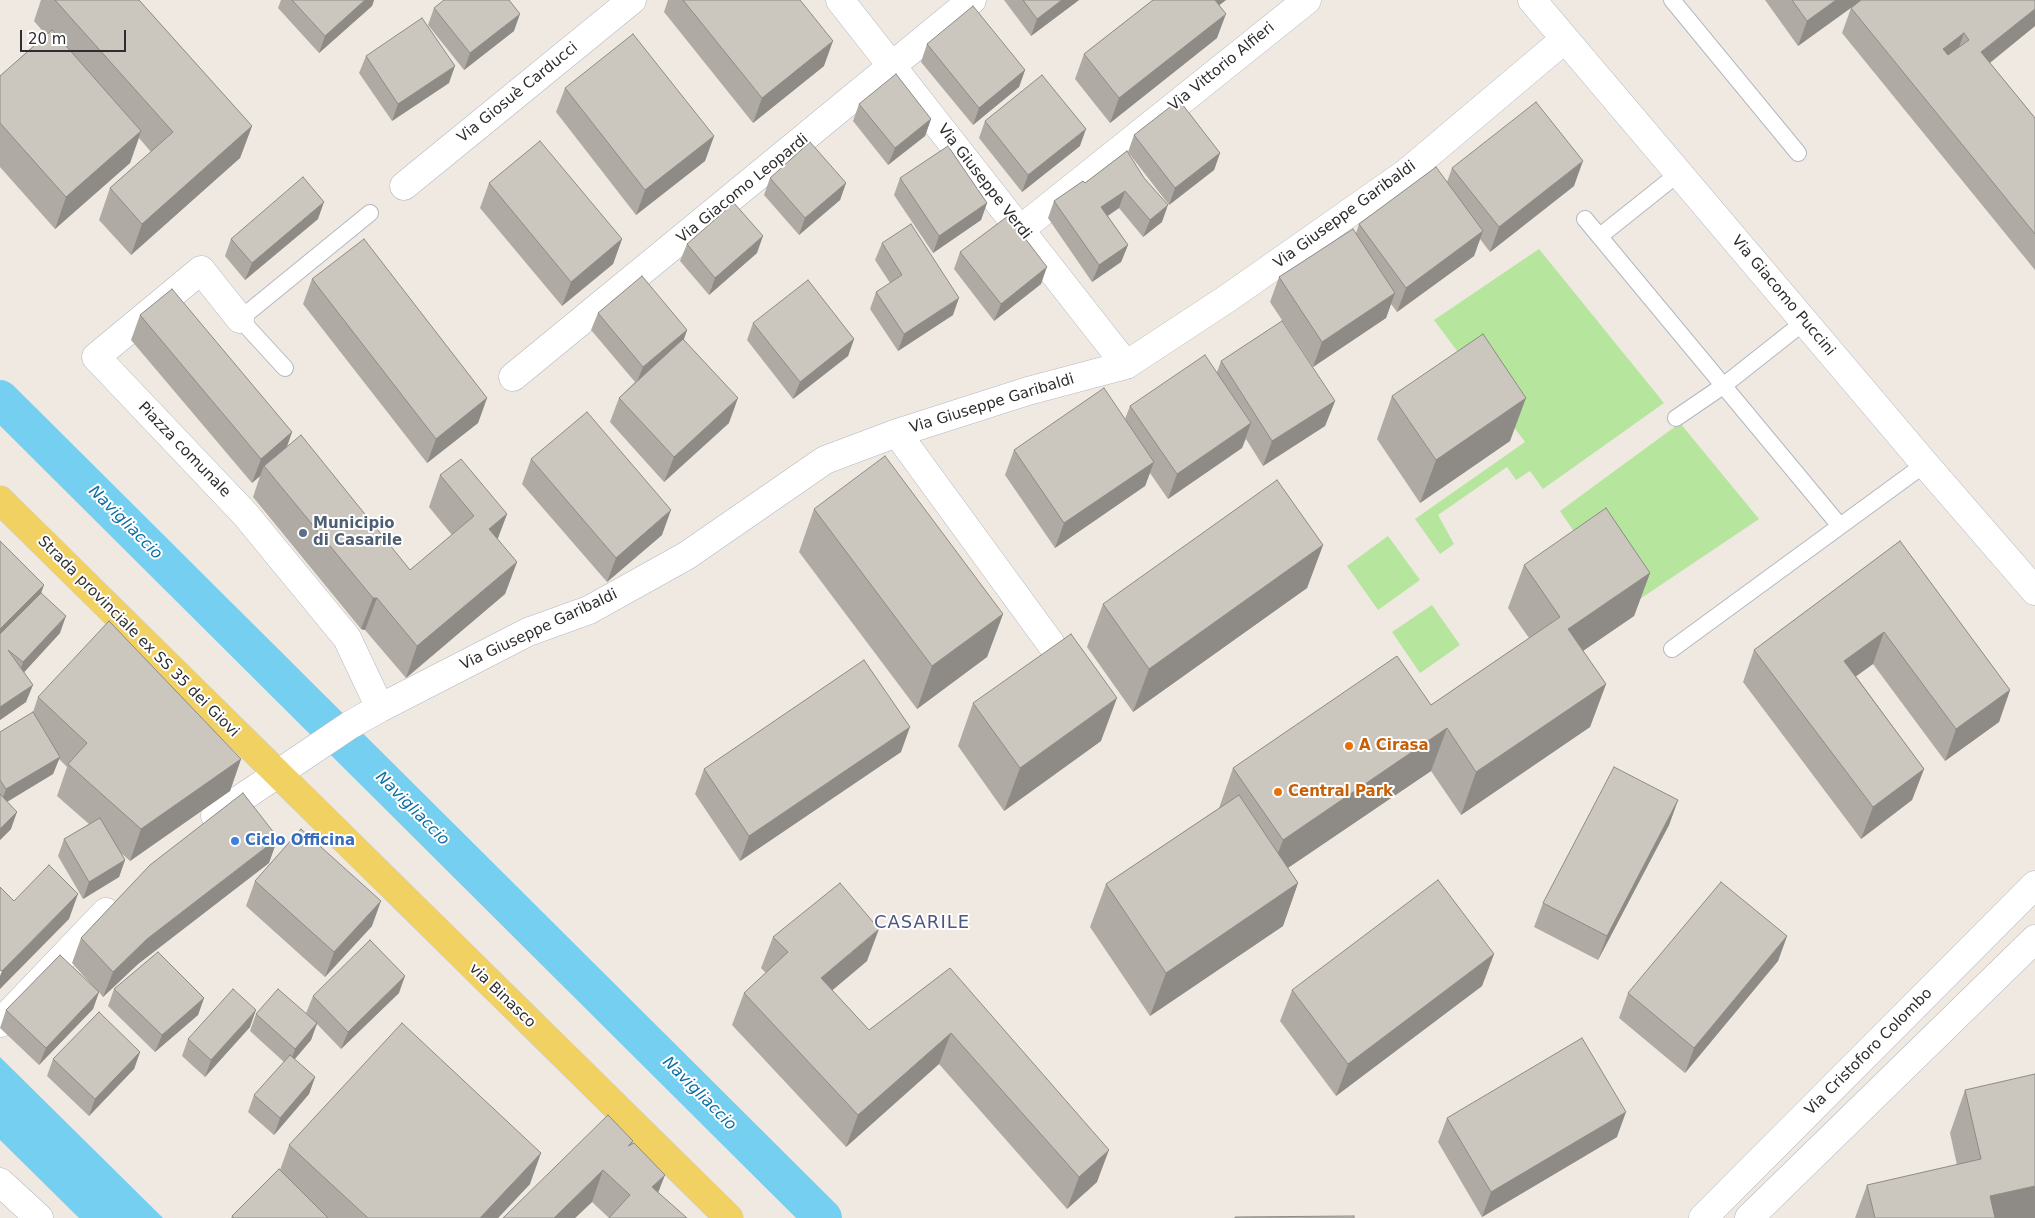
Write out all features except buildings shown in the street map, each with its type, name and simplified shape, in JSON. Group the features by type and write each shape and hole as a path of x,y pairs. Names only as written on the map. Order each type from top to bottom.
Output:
{"main road":[{"name":"Strada provinciale ex SS 35 dei Giovi","path":"0,500 276,774"},
{"name":"via Binasco","path":"276,774 729,1218"}],"street":[{"name":"Via Giosuè Carducci","path":"404,186 632,0"},
{"name":"Via Giuseppe Verdi","path":"840,0 893,65 1126,365"},
{"name":"Via Giacomo Leopardi","path":"513,377 972,0"},
{"name":"Via Vittorio Alfieri","path":"1021,229 1307,0"},
{"name":"Via Giacomo Puccini","path":"1532,0 1804,322 2035,591"},
{"name":"Via Giuseppe Garibaldi","path":"194,833 276,774 309,755 350,725 528,632 589,610 686,556 825,460 897,433 1028,391 1126,365 1228,298 1406,173 1565,39"},
{"name":"Piazza comunale","path":"240,319 201,270 96,357 245,514 347,638 380,708"},
{"path":"897,433 1051,644"},
{"name":"Via Cristoforo Colombo","path":"1703,1218 2035,885"},
{"path":"0,1023 120,897"},
{"path":"1749,1218 2035,939"},
{"path":"0,1182 39,1218"}],"lane":[{"path":"1672,0 1798,153"},
{"path":"1600,236 1680,173"},
{"path":"285,368 240,319 370,213"},
{"path":"1586,219 1840,526"},
{"path":"1676,418 1723,386 1804,322"},
{"path":"1672,649 1925,464"}],"green space":[{"path":"1539,249 1664,403 1543,489 1530,471 1516,480 1507,467 1438,515 1454,544 1440,554 1415,519 1525,442 1434,320"},
{"path":"1680,423 1759,519 1634,603 1579,539 1560,511"},
{"path":"1388,536 1420,580 1378,610 1347,566"},
{"path":"1432,605 1460,645 1420,673 1392,632"}],"water":[{"path":"0,1057 163,1218 79,1218 0,1140"}],"waterway":[{"name":"Navigliaccio","path":"0,399 823,1218"}],"place":[{"name":"Municipio di Casarile","path":"303,533"},
{"name":"A Cirasa","path":"1349,746"},
{"name":"Central Park","path":"1278,792"},
{"name":"Ciclo Officina","path":"235,841"}],"district":[{"name":"CASARILE","path":"922,923"}]}
